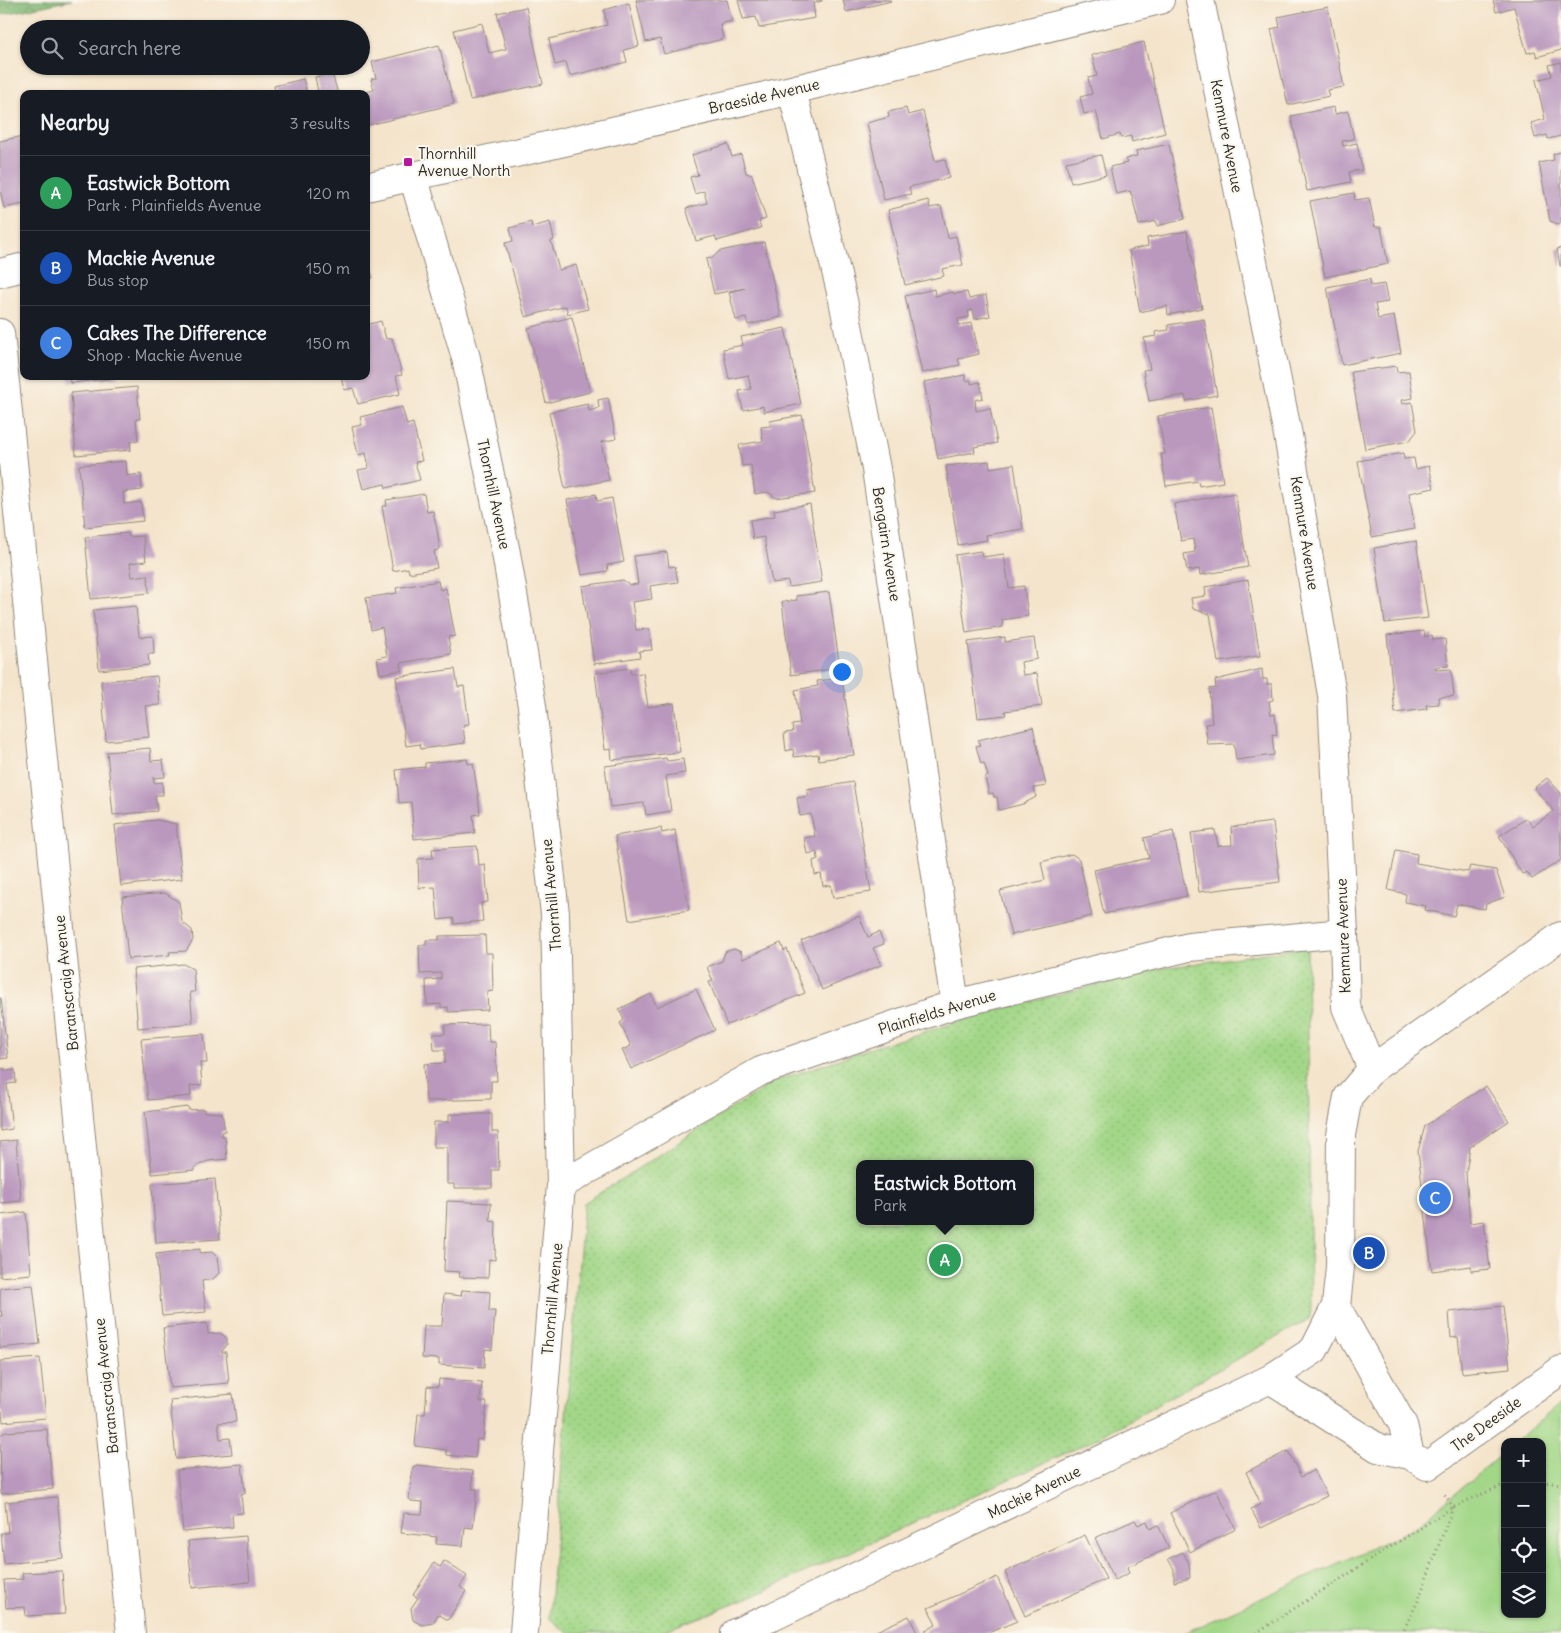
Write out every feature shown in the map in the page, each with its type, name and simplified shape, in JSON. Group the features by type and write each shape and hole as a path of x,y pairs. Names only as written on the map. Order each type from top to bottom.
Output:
{"street":[{"name":"Braeside Avenue","path":"370,186 792,90 1160,0"},
{"name":"Kenmure Avenue","path":"1200,0 1288,435 1332,695 1346,1007 1372,1069"},
{"name":"Bengairn Avenue","path":"792,90 843,300 876,469 955,1004"},
{"name":"Thornhill Avenue","path":"413,176 466,358 506,554 532,706 555,914 561,1185 528,1631"},
{"path":"0,273 20,268"},
{"name":"Baranscraig Avenue","path":"0,333 130,1633"},
{"name":"Plainfields Avenue","path":"561,1185 761,1071 955,1004 1189,947 1344,933"},
{"name":"Mackie Avenue","path":"735,1633 1270,1379 1314,1350 1336,1306 1340,1267 1341,1135 1348,1097 1372,1069 1561,936"},
{"path":"1336,1306 1403,1425 1410,1455"},
{"name":"The Deeside","path":"1270,1379 1378,1448 1410,1455 1427,1466 1561,1370"}],"path":[{"path":"1546,1482 1561,1484"},
{"path":"1256,1633 1453,1507 1501,1486"},
{"path":"1402,1633 1418,1602 1453,1507"}],"green space":[{"path":"0,0 72,0 0,15"},
{"path":"1307,947 1311,1318 1088,1443 747,1599 658,1633 568,1633 549,1618 584,1203 775,1081 871,1048 998,1010 1158,969"},
{"path":"1561,1403 1561,1633 1185,1633 1413,1529 1501,1454 1501,1618 1546,1618 1546,1438 1520,1438"}],"building":[{"path":"636,0 727,0 732,21 720,24 723,39 664,54 660,39 646,42"},
{"path":"738,0 822,1 813,3 815,18 759,28 756,17 743,19"},
{"path":"843,0 891,0 891,1 846,12"},
{"path":"1493,0 1561,0 1561,50 1537,57 1535,51 1527,53 1514,7 1496,12"},
{"path":"629,3 639,46 624,50 627,62 570,76 566,62 555,65 549,39 607,25 604,10"},
{"path":"526,7 543,84 470,100 454,30 482,23 489,53 506,49 497,13"},
{"path":"1328,7 1344,87 1327,90 1329,96 1288,105 1271,29 1280,27 1278,17"},
{"path":"1144,42 1165,133 1132,142 1131,136 1121,138 1120,134 1103,139 1096,111 1084,114 1080,97 1092,94 1088,78 1097,76 1092,55"},
{"path":"439,45 454,104 370,125 370,91 374,90 371,79 376,78 372,62"},
{"path":"1561,62 1561,136 1548,139 1547,135 1535,138 1531,123 1545,119 1536,80 1552,76 1549,65"},
{"path":"333,75 337,90 318,90 315,77"},
{"path":"303,79 306,90 275,90 274,86"},
{"path":"1334,107 1335,114 1348,111 1354,139 1342,141 1343,146 1357,143 1362,170 1349,172 1351,182 1307,191 1291,116"},
{"path":"906,108 908,115 923,111 935,161 945,159 949,178 909,187 911,194 884,200 867,123 889,117 888,112"},
{"path":"19,137 20,142 20,205 4,208 0,190 0,141"},
{"path":"728,144 732,157 741,154 746,173 752,175 766,219 759,221 761,228 717,241 715,236 696,241 686,208 707,203 704,191 695,194 690,177 698,175 692,155"},
{"path":"1169,144 1185,219 1157,226 1156,221 1139,225 1130,191 1116,194 1110,167 1127,163 1125,159 1137,156 1136,151"},
{"path":"1561,152 1561,223 1558,224 1550,221 1539,163 1554,160 1553,154"},
{"path":"1101,155 1106,175 1071,183 1066,162"},
{"path":"1354,193 1355,200 1369,198 1375,227 1381,227 1388,264 1325,277 1310,201"},
{"path":"928,200 930,208 941,206 948,238 956,236 963,265 942,269 944,276 905,285 888,210"},
{"path":"531,222 532,227 550,222 554,240 551,241 559,270 576,265 588,309 568,314 566,306 525,317 505,243 513,241 510,228"},
{"path":"1187,231 1202,308 1168,315 1167,306 1140,312 1129,250 1148,246 1147,238"},
{"path":"764,242 781,317 748,325 746,318 736,320 729,292 745,288 714,294 706,259 712,258 720,251"},
{"path":"1561,248 1561,266 1560,266 1557,249"},
{"path":"370,268 373,278 370,279"},
{"path":"1370,279 1371,286 1384,284 1388,302 1375,304 1378,319 1394,316 1401,353 1342,365 1327,287"},
{"path":"934,289 935,296 953,292 954,294 967,292 969,299 986,295 990,316 975,319 973,310 968,311 969,317 958,319 959,325 972,323 979,354 958,359 960,365 922,373 905,296"},
{"path":"572,317 590,392 546,403 528,328"},
{"path":"1204,319 1217,395 1186,401 1185,395 1149,401 1143,370 1150,369 1144,338 1156,336 1155,332 1169,330 1168,325"},
{"path":"381,321 386,339 392,338 402,375 396,376 400,394 358,404 353,388 344,390 342,380 370,380 370,324"},
{"path":"785,328 801,404 764,412 763,406 743,410 739,391 751,389 748,375 729,379 723,349 743,345 741,337"},
{"path":"1396,366 1397,372 1409,371 1413,398 1401,400 1402,404 1412,402 1417,431 1409,441 1365,449 1351,372"},
{"path":"965,375 966,381 971,380 971,384 980,382 983,398 975,400 976,411 990,408 997,443 974,447 975,452 938,459 924,382"},
{"path":"70,380 99,380 70,383"},
{"path":"137,387 140,419 136,419 138,441 130,442 131,450 76,455 71,393"},
{"path":"608,398 616,439 601,442 609,480 565,489 549,412 588,404 589,411 599,408 598,400"},
{"path":"402,407 407,425 413,423 422,461 415,462 420,480 386,488 385,484 363,489 358,470 369,468 366,453 358,455 352,427 362,425 360,417"},
{"path":"1211,407 1223,482 1199,486 1198,481 1166,486 1161,454 1165,454 1158,416"},
{"path":"802,415 815,493 776,498 768,492 755,494 751,465 742,466 739,445 763,441 761,427 771,426 770,421"},
{"path":"1403,453 1404,459 1414,458 1416,469 1429,466 1434,488 1409,493 1415,529 1372,537 1358,461"},
{"path":"126,461 127,476 141,474 142,490 123,492 124,504 141,502 143,521 85,527 79,465"},
{"path":"989,461 990,468 1014,464 1023,529 986,535 987,540 958,545 946,466"},
{"path":"1235,493 1248,567 1200,575 1199,569 1187,571 1184,554 1195,552 1193,539 1181,541 1174,504"},
{"path":"424,494 427,512 433,511 437,530 440,549 434,551 437,568 409,573 408,568 393,571 382,506 387,506 386,500"},
{"path":"596,494 597,501 612,498 624,562 607,565 608,571 582,575 567,500"},
{"path":"810,504 822,582 789,587 788,581 772,583 764,537 753,539 750,520 775,516 774,510"},
{"path":"128,533 129,537 143,536 146,561 130,563 132,577 148,575 149,593 91,599 85,537"},
{"path":"1416,541 1428,618 1385,623 1374,548"},
{"path":"981,551 982,557 1004,554 1009,588 1024,586 1028,616 1002,620 1003,627 966,633 955,555"},
{"path":"667,552 669,567 675,566 678,582 650,586 652,599 632,602 636,630 649,629 652,650 639,651 640,657 594,664 582,586 623,580 630,585 638,584 634,556"},
{"path":"1248,580 1260,656 1218,662 1210,614 1193,609 1191,598 1206,596 1205,587"},
{"path":"438,581 440,590 446,588 455,636 448,637 451,654 401,663 402,670 380,674 377,658 387,656 382,627 371,630 366,598 397,593 396,588"},
{"path":"829,592 840,668 791,675 782,602 797,600 796,596"},
{"path":"136,606 139,637 153,636 154,654 148,654 149,665 99,670 93,610"},
{"path":"1424,631 1425,637 1432,635 1433,640 1445,639 1448,666 1435,667 1436,670 1451,669 1454,696 1438,697 1439,704 1426,705 1427,709 1395,713 1387,635"},
{"path":"1005,637 1005,642 1034,638 1037,659 1021,662 1023,675 1037,673 1042,706 1005,711 1006,715 978,718 968,642"},
{"path":"630,668 631,674 643,673 648,707 674,703 680,752 612,760 611,749 605,750 595,673"},
{"path":"455,669 458,687 464,686 469,724 463,725 465,743 421,749 420,744 406,746 396,677"},
{"path":"1262,669 1263,679 1267,679 1267,684 1272,684 1273,700 1269,701 1271,715 1275,714 1277,735 1272,734 1274,755 1236,760 1234,744 1208,745 1205,724 1212,723 1209,689 1216,688 1215,680"},
{"path":"157,676 160,705 145,706 149,737 106,741 101,681"},
{"path":"842,678 854,755 819,760 818,754 794,757 793,749 786,751 784,733 793,732 792,725 800,724 795,690 818,686 817,681"},
{"path":"1033,727 1046,786 1034,788 1036,797 1023,804 999,810 997,797 994,797 993,793 989,794 985,777 988,776 984,763 981,764 976,746 980,745 978,740"},
{"path":"150,748 151,761 163,760 165,777 153,778 154,783 162,782 163,795 155,795 157,811 113,815 107,752"},
{"path":"666,758 667,761 683,759 685,773 666,776 671,811 646,815 644,803 610,807 605,766"},
{"path":"467,759 468,764 473,763 478,795 480,814 473,815 475,833 414,839 411,802 399,803 396,770 425,767 425,763"},
{"path":"1547,778 1561,793 1561,860 1532,879 1527,872 1522,874 1499,836 1527,818 1533,826 1554,811 1534,788"},
{"path":"853,782 871,892 833,898 831,885 823,886 821,874 815,875 813,861 818,859 817,852 807,854 804,838 815,836 811,814 800,816 797,798 809,796 807,790"},
{"path":"157,820 176,824 182,879 121,886 115,825"},
{"path":"1273,822 1280,882 1199,892 1191,833 1215,830 1218,846 1232,845 1231,827"},
{"path":"661,828 662,833 675,830 689,910 629,920 615,836"},
{"path":"1173,831 1187,896 1104,914 1094,870 1149,858 1144,838"},
{"path":"477,846 479,865 485,864 488,902 481,903 483,921 454,924 454,918 438,920 435,887 419,888 418,859 433,858 432,849"},
{"path":"1396,850 1417,854 1416,863 1468,872 1470,866 1496,870 1505,897 1486,904 1485,909 1457,904 1454,916 1425,910 1426,906 1405,902 1406,894 1388,890"},
{"path":"1072,854 1079,859 1092,916 1011,935 1000,891 1045,880 1041,862"},
{"path":"165,893 179,902 182,922 192,930 193,940 186,951 169,952 170,955 128,959 122,897"},
{"path":"859,916 868,937 879,932 884,944 873,948 881,965 822,990 801,941"},
{"path":"485,935 486,953 492,953 493,991 487,992 488,1010 448,1012 448,1007 441,1008 441,1004 427,1005 426,980 441,979 441,973 420,974 419,945 426,945 426,940 439,940 439,936"},
{"path":"781,943 784,951 787,949 805,993 727,1025 709,982 713,981 707,967 722,961 725,952 734,949 741,952 743,959"},
{"path":"183,964 193,969 195,992 190,992 193,1023 138,1028 133,969"},
{"path":"696,989 715,1030 631,1069 622,1050 631,1046 620,1023 624,1020 619,1009 651,994 657,1007"},
{"path":"0,998 8,1058 0,1059"},
{"path":"488,1024 489,1042 495,1042 497,1081 491,1081 491,1099 426,1101 424,1064 445,1063 445,1050 434,1050 433,1034 445,1034 445,1025"},
{"path":"204,1034 207,1063 200,1063 202,1085 190,1086 191,1096 148,1100 141,1039"},
{"path":"0,1069 5,1069 5,1071 15,1070 16,1083 7,1084 12,1129 0,1131"},
{"path":"1486,1086 1509,1121 1470,1147 1466,1173 1470,1223 1484,1221 1490,1269 1471,1271 1471,1266 1432,1271 1418,1151 1425,1126"},
{"path":"188,1107 189,1110 204,1109 204,1112 222,1113 225,1131 221,1132 222,1136 225,1136 227,1159 208,1161 195,1167 195,1170 152,1174 145,1112"},
{"path":"449,1114 492,1114 492,1132 498,1132 499,1170 492,1170 492,1188 454,1188 454,1184 447,1184 447,1147 434,1147 434,1122 449,1122"},
{"path":"16,1140 21,1201 0,1203 0,1142"},
{"path":"215,1179 220,1239 156,1243 152,1184"},
{"path":"447,1201 491,1203 490,1221 496,1222 495,1260 489,1259 488,1278 459,1277 460,1272 444,1271"},
{"path":"26,1212 31,1274 0,1277 0,1215"},
{"path":"200,1249 200,1253 212,1252 217,1257 219,1273 213,1279 202,1281 206,1312 162,1316 156,1254"},
{"path":"33,1285 40,1344 0,1348 0,1316 2,1316 0,1311 0,1288"},
{"path":"462,1290 490,1292 489,1311 495,1311 492,1350 485,1349 484,1368 439,1365 439,1359 422,1358 424,1326 442,1326 444,1294 461,1296"},
{"path":"1503,1306 1510,1368 1462,1373 1458,1337 1451,1338 1449,1312"},
{"path":"207,1323 208,1334 220,1333 227,1338 227,1345 221,1352 226,1352 229,1383 170,1388 163,1328"},
{"path":"40,1358 46,1418 3,1422 2,1411 0,1411 0,1361"},
{"path":"439,1379 482,1383 480,1402 487,1402 483,1440 477,1439 475,1458 447,1455 447,1450 415,1446 418,1414 425,1414 427,1386 438,1387"},
{"path":"233,1394 236,1422 218,1423 220,1439 230,1438 232,1454 176,1459 170,1400"},
{"path":"47,1429 53,1489 1,1494 0,1435 6,1432"},
{"path":"1288,1451 1301,1477 1314,1470 1327,1496 1261,1528 1251,1509 1261,1504 1246,1472"},
{"path":"242,1464 245,1493 241,1494 243,1513 232,1514 233,1527 183,1532 177,1470"},
{"path":"417,1465 473,1471 472,1489 477,1489 473,1528 465,1527 463,1546 436,1544 437,1537 401,1533 404,1513 422,1514 423,1502 411,1501 409,1498 413,1467"},
{"path":"1216,1490 1236,1529 1190,1552 1170,1513"},
{"path":"57,1497 63,1558 4,1564 1,1533 8,1533 5,1502"},
{"path":"1135,1520 1138,1525 1147,1521 1150,1529 1158,1525 1169,1548 1127,1567 1129,1573 1115,1580 1095,1538"},
{"path":"1085,1535 1106,1579 1025,1616 1005,1572"},
{"path":"246,1536 250,1582 192,1588 188,1541"},
{"path":"1183,1552 1189,1563 1190,1578 1174,1582 1174,1569 1168,1559"},
{"path":"444,1561 467,1576 460,1587 466,1591 448,1620 438,1614 433,1623 422,1625 413,1620 411,1608 418,1598 413,1595 434,1563 440,1567"},
{"path":"62,1571 65,1614 26,1616 25,1607 6,1608 4,1580 23,1579 22,1573"},
{"path":"997,1577 1017,1621 988,1633 926,1633 925,1630 936,1625 928,1608"},
{"path":"909,1616 917,1633 872,1633"}],"place":[{"name":"Thornhill Avenue North","path":"408,162"},
{"name":"Cakes The Difference","path":"1435,1198"},
{"name":"Mackie Avenue","path":"1369,1253"},
{"name":"Eastwick Bottom","path":"945,1260"}]}
